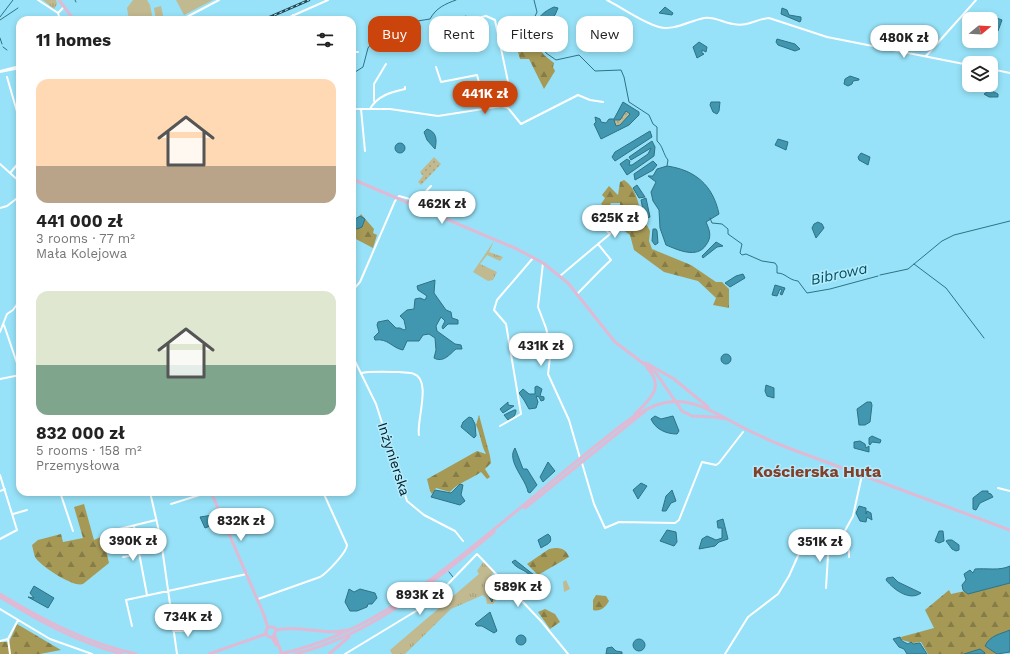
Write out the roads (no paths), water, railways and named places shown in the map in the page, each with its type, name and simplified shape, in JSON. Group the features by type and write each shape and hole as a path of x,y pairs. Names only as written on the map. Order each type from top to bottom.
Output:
{"main road":[{"path":"60,0 71,16"},
{"path":"356,181 534,257 560,276 577,294 621,348 658,376 677,407 686,414 692,416 728,419"},
{"path":"602,325 628,352 674,379 709,408 728,419 780,445 1010,530"},
{"path":"329,654 341,642 359,629 396,606 426,584 626,422 646,404 654,393 654,379 644,365"},
{"path":"626,422 650,408 660,404 677,401 694,403 709,408"},
{"path":"295,654 328,644 359,629 393,612 419,594 650,408"},
{"path":"212,496 269,627 276,630 299,628 333,632 359,629"},
{"path":"0,594 39,617 71,633 106,646 136,654"},
{"path":"0,597 56,630 94,646 122,654"},
{"path":"266,634 269,627"},
{"path":"209,654 266,634 273,637 280,653 326,641 359,629"},
{"path":"273,637 276,630"}],"street":[{"path":"38,0 51,10 58,13"},
{"path":"188,16 219,0"},
{"path":"293,15 328,0"},
{"path":"607,0 628,13 664,28 685,24 704,18 729,24 748,25 762,18 769,18 816,34 962,64"},
{"path":"926,56 976,0"},
{"path":"58,13 64,6"},
{"path":"489,17 495,20 510,90 506,106"},
{"path":"370,109 374,101 374,84 386,64"},
{"path":"436,67 441,82 477,75 486,108"},
{"path":"0,72 16,68"},
{"path":"998,70 1010,73"},
{"path":"7,77 16,108"},
{"path":"374,101 389,93 405,89 405,87"},
{"path":"506,106 521,124 578,95 590,100 603,102"},
{"path":"356,109 390,109 438,116 506,106"},
{"path":"361,109 365,151"},
{"path":"0,164 16,178"},
{"path":"10,172 16,165"},
{"path":"356,287 360,282 397,198 399,196 417,201 431,186"},
{"path":"0,208 7,206 16,199"},
{"path":"560,276 610,234 617,222"},
{"path":"602,226 610,234"},
{"path":"577,294 589,283 591,278 611,260 598,244"},
{"path":"500,426 521,414 506,324 496,313 494,307 496,300 534,257"},
{"path":"543,263 538,307 546,328 551,349 548,374 567,414 593,499 605,528 619,522 675,523 679,520 702,462 719,464 743,432"},
{"path":"16,306 7,314 4,320 4,325 16,360"},
{"path":"0,332 4,325"},
{"name":"Inżynierska","path":"356,362 376,404 407,501 424,515 457,533 463,541"},
{"path":"362,373 412,373 418,376 421,381 423,396 418,424 419,435"},
{"path":"0,379 16,376"},
{"path":"0,475 17,528 16,532 0,539"},
{"path":"724,654 748,617 778,594 805,540 808,538 841,538 853,516 862,475"},
{"path":"998,488 1010,491"},
{"path":"0,491 5,489"},
{"path":"61,496 73,531"},
{"path":"151,496 168,591 177,654"},
{"path":"171,504 197,496"},
{"path":"257,599 320,577 328,571 347,548 325,496"},
{"path":"13,514 27,510"},
{"path":"115,530 156,520"},
{"path":"134,526 147,595"},
{"path":"826,588 828,539"},
{"path":"828,551 849,550 849,557"},
{"path":"123,557 139,554"},
{"path":"345,654 416,611 448,584 477,554 528,610 541,621 568,654"},
{"path":"132,626 126,600 246,574"},
{"path":"0,608 50,639 92,654"},
{"path":"10,654 8,639 18,620"},
{"path":"173,631 187,631 187,626"},
{"path":"0,641 8,639"}],"water":[{"path":"554,7 558,8 554,16 540,16"},
{"path":"665,7 673,13 672,15 659,13"},
{"path":"782,8 787,10 789,15 801,17 800,22 781,14"},
{"path":"998,18 1002,20 998,31"},
{"path":"777,39 795,44 800,49 795,51 778,45 776,42"},
{"path":"699,42 707,47 706,52 702,50 702,53 704,54 697,58 693,47"},
{"path":"850,76 859,80 853,81 852,84 848,86 844,84 845,79"},
{"path":"987,92 994,92 998,94 998,97 989,97 984,94"},
{"path":"623,102 639,112 639,115 629,125 601,139 594,124 596,122 595,117 600,119 601,122 606,123 609,119 614,119","holes":["626,111 630,114 620,125 616,126 614,120 620,120"]},
{"path":"711,102 720,102 719,111 717,114 713,112 710,105"},
{"path":"427,129 433,132 436,137 435,149 427,140 424,132"},
{"path":"650,131 652,137 615,161 612,157 615,152"},
{"path":"778,139 788,142 786,150 775,145"},
{"path":"652,141 655,147 654,156 627,175 620,164 627,159 630,161 629,165 632,165 648,154 651,148 631,160 629,157"},
{"path":"398,143 402,143 404,144 404,152 398,153 395,150 395,146"},
{"path":"861,153 870,157 868,165 859,160 858,157"},
{"path":"653,161 657,165 653,170 635,180 634,174"},
{"path":"667,166 686,171 694,175 707,187 716,204 719,214 706,222 710,237 706,245 698,252 687,252 666,245 660,228 659,210 653,201 651,192 656,182 648,176 653,176 657,169"},
{"path":"637,185 645,197 639,198 633,188"},
{"path":"646,198 650,217 645,219 641,200"},
{"path":"360,216 365,219 362,227 357,229 356,228 356,218"},
{"path":"818,222 822,224 824,228 816,238 812,228 814,224"},
{"path":"653,229 656,229 657,231 658,243 655,245 652,241"},
{"path":"716,242 723,246 717,247 703,258 702,256"},
{"path":"743,274 745,278 730,287 725,283 736,276"},
{"path":"435,280 434,293 446,310 451,312 452,318 458,320 458,324 448,324 443,329 442,327 445,321 441,317 436,326 437,331 455,344 461,345 462,349 456,349 446,358 440,360 434,358 436,350 435,338 429,334 423,335 419,341 407,341 403,350 383,340 375,340 374,337 379,332 377,325 378,322 388,320 396,328 406,329 404,320 400,316 407,310 414,309 415,299 420,298 425,300 427,296 418,290 417,286"},
{"path":"775,285 785,288 782,295 780,294 782,290 780,289 777,296 772,295"},
{"path":"726,354 731,359 726,364 721,359"},
{"path":"766,385 774,388 774,398 767,396 765,391"},
{"path":"537,386 542,389 540,396 544,397 544,400 541,401 539,397 536,396 538,402 536,408 529,409 519,393 523,389 529,394 535,394 535,387"},
{"path":"508,402 508,405 514,406 503,413 500,409"},
{"path":"867,402 871,402 872,405 870,422 865,425 859,425 857,409"},
{"path":"516,410 515,415 513,418 508,420 504,415"},
{"path":"655,416 661,419 673,416 679,431 677,434 665,432 655,426 651,419"},
{"path":"469,417 472,418 475,424 476,436 474,438 461,427 463,422"},
{"path":"872,436 881,440 880,443 872,442 870,445 869,438"},
{"path":"860,441 865,444 866,448 869,446 869,452 854,448 854,442"},
{"path":"515,448 523,469 527,469 537,485 530,493 528,492 513,459"},
{"path":"548,462 555,471 543,482 540,477"},
{"path":"641,483 647,486 638,499 633,490"},
{"path":"460,484 463,485 461,495 465,501 460,505 431,497 435,490 451,493"},
{"path":"672,490 676,501 671,503 666,511 662,511 666,496"},
{"path":"982,491 988,491 988,493 993,497 980,503 976,510 973,509 973,498"},
{"path":"859,506 866,508 866,514 867,511 871,513 872,520 867,517 866,522 860,521 856,513"},
{"path":"213,515 214,518 209,521 210,526 205,528 200,517"},
{"path":"723,519 728,539 719,542 715,546 699,549 702,539 707,536 716,540 722,538 722,528 718,528 717,521"},
{"path":"667,530 676,532 677,542 674,546 660,541"},
{"path":"939,531 943,531 944,541 939,543 935,541"},
{"path":"548,534 551,541 541,548 538,540"},
{"path":"952,540 959,545 959,550 956,551 952,549 946,541"},
{"path":"515,560 534,575 531,576 516,566 512,562"},
{"path":"1010,566 1010,583 968,594 963,590 962,585 966,580 964,574 970,570 973,573 975,569 997,569"},
{"path":"893,577 898,582 921,593 912,596 903,594 886,580 887,578"},
{"path":"491,580 496,584 492,602 488,595"},
{"path":"34,586 54,598 48,608 28,597 34,598 30,593"},
{"path":"349,589 354,592 360,589 375,593 377,598 372,604 368,604 367,607 357,611 350,611 345,602"},
{"path":"490,612 497,631 494,633 475,624"},
{"path":"1010,630 1010,652 997,654 985,646 993,637"},
{"path":"521,635 526,640 521,645 516,640"},
{"path":"900,637 902,641 908,644 911,642 913,644 920,643 927,654 907,654 904,649 899,647 893,639"},
{"path":"639,639 643,641 645,645 643,649 639,651 635,649 633,645 635,641"},
{"path":"612,647 616,651 622,652 622,654 606,654 607,648"},
{"path":"980,649 985,653 984,654 964,654"}],"waterway":[{"path":"0,17 13,0"},
{"name":"Bibrowa","path":"356,71 363,67 368,48 374,40 388,31 398,31 405,23 430,19 441,7 456,0"},
{"name":"Bibrowa","path":"534,0 537,12 531,25 546,53 556,60 579,55 595,71 621,70 624,77 629,102 649,115 653,124 657,127 657,141 661,145 668,160 667,166"},
{"name":"Bibrowa","path":"0,20 18,8"},
{"path":"0,38 2,44"},
{"path":"3,47 7,50"},
{"name":"Bibrowa","path":"710,218 712,223 722,224 728,229 728,234 742,244 740,253 742,255 746,254 762,261 775,263 777,266 777,273 783,274 798,281 807,293 830,289 878,276"},
{"name":"Bibrowa","path":"880,275 908,269 942,241 954,235 1010,221"},
{"path":"914,264 946,288 984,338"},
{"path":"449,572 453,577"}],"railway":[{"path":"272,16 309,0"}],"district":[{"name":"Kościerska Huta","path":"817,471"}]}
